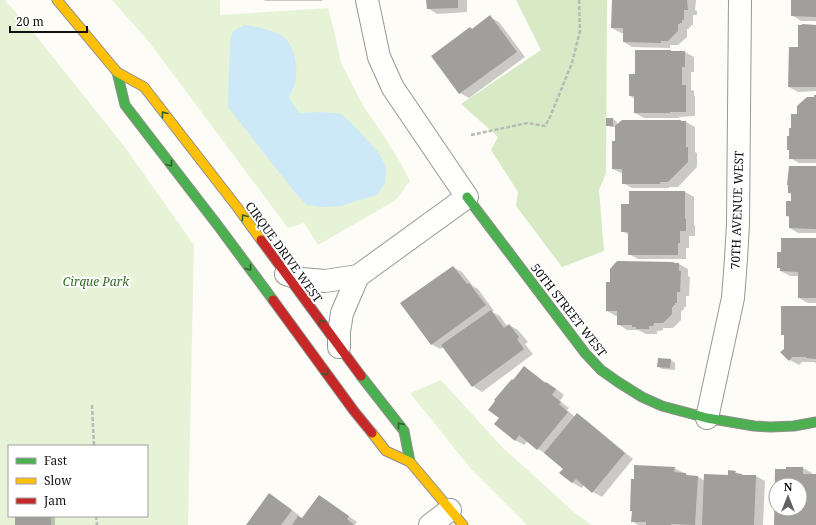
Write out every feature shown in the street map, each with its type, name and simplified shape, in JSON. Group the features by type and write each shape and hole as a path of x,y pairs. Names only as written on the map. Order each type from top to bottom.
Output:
{"main road":[{"name":"CIRQUE DRIVE WEST","path":"57,0 117,72 144,87 237,207 372,391 404,431 410,462"},
{"name":"CIRQUE DRIVE WEST","path":"117,72 125,105 219,227 354,411 386,450 410,462 457,518"},
{"name":"50TH STREET WEST","path":"467,197 580,347 601,370 636,393 662,406 707,418 754,426 794,426 816,422"}],"street":[{"path":"286,274 302,279 326,281 358,276 467,197 394,88 380,58 367,0"},
{"name":"70TH AVENUE WEST","path":"707,418 732,298 736,259 738,224 740,0"},
{"path":"340,347 339,332 342,313 358,276"},
{"path":"430,525 457,518"}],"path":[{"path":"471,135 527,123 545,126 572,63 580,31 579,0"},
{"path":"92,405 94,445"}],"green space":[{"name":"Cirque Park","path":"0,0 5,0 37,37 124,146 194,245 188,525 0,525"},
{"path":"112,0 220,0 220,15 328,8 341,63 364,107 382,133 410,181 396,200 318,245 304,223 288,228 149,42"},
{"path":"516,0 607,0 606,173 599,190 604,251 562,267 516,206 518,192 491,150 498,137 461,104 541,50"},
{"path":"441,380 501,446 575,513 592,525 527,525 471,469 410,393"}],"water":[{"path":"245,25 263,28 277,33 285,38 289,43 294,54 296,72 295,82 289,98 299,113 321,112 342,114 379,153 386,167 385,183 377,195 341,206 322,207 307,205 297,195 228,107 230,42 233,31"}],"building":[{"path":"426,0 458,0 458,8 427,9"},
{"path":"612,0 687,0 688,10 684,10 684,20 682,20 682,23 678,24 678,31 668,41 661,41 661,43 623,42 623,28 611,28"},
{"path":"791,0 816,0 816,17 791,16"},
{"path":"490,15 517,52 459,94 431,56 470,27 472,29"},
{"path":"798,25 816,25 816,87 788,87 789,47 798,47"},
{"path":"635,50 685,51 685,67 682,67 682,85 686,85 686,112 634,113 634,96 629,96 629,74 635,74"},
{"path":"814,95 816,95 816,159 789,159 789,150 787,150 787,136 789,136 789,128 791,128 791,114 797,114 797,106 807,97 814,97"},
{"path":"606,118 613,118 613,126 606,126"},
{"path":"622,120 686,121 686,147 688,147 688,162 668,182 660,182 660,184 622,184 622,169 612,169 612,141 615,141 615,126"},
{"path":"789,166 816,166 816,229 789,228 789,216 786,216 786,201 791,201 791,193 788,193 787,185"},
{"path":"629,191 685,191 686,231 680,231 678,255 628,255 628,232 621,232 621,204 629,204"},
{"path":"781,238 816,238 816,298 798,298 798,272 780,271 780,268 777,268 777,252 781,252"},
{"path":"617,261 679,263 679,271 681,271 680,292 677,292 677,303 675,303 672,307 672,314 663,323 654,323 653,326 649,326 649,329 636,329 636,327 632,327 632,325 617,325 617,311 606,311 606,282 610,282 610,269"},
{"path":"453,266 467,284 469,283 486,305 431,345 400,303"},
{"path":"781,306 816,306 816,359 792,357 789,361 780,352 784,349 784,335 781,335"},
{"path":"491,310 504,328 509,324 519,337 517,339 524,349 472,387 441,345"},
{"path":"658,358 671,359 670,368 657,367"},
{"path":"524,366 545,383 546,382 556,389 552,395 561,402 559,404 568,412 537,450 519,435 515,441 494,424 499,418 488,410 495,401 494,400"},
{"path":"577,413 625,453 592,493 576,479 572,483 559,473 563,469 544,453"},
{"path":"634,465 675,467 674,472 698,476 695,525 646,525 646,522 631,522 631,479 634,479"},
{"path":"786,467 803,467 803,474 816,474 816,525 774,525 774,517 808,517 808,477 775,477 775,469 786,469"},
{"path":"728,470 736,471 735,473 742,475 756,475 754,525 702,525 704,474 728,475"},
{"path":"269,493 292,510 281,525 246,525"},
{"path":"319,495 349,516 347,519 354,525 292,525 298,516 302,518"},
{"path":"15,517 51,517 51,525 15,525"}],"traffic: fast":[{"path":"117,72 125,105 273,300"},
{"path":"467,197 585,353 601,370 618,382 642,397 662,406 707,418 754,426 770,427 794,426 816,422"},
{"path":"361,376 404,431 410,462"}],"traffic: slow":[{"path":"57,0 117,72 144,87 261,240"},
{"path":"372,433 386,451 410,462 463,525"}],"traffic: jam":[{"path":"261,240 361,376"},
{"path":"273,300 354,411 372,433"}]}
